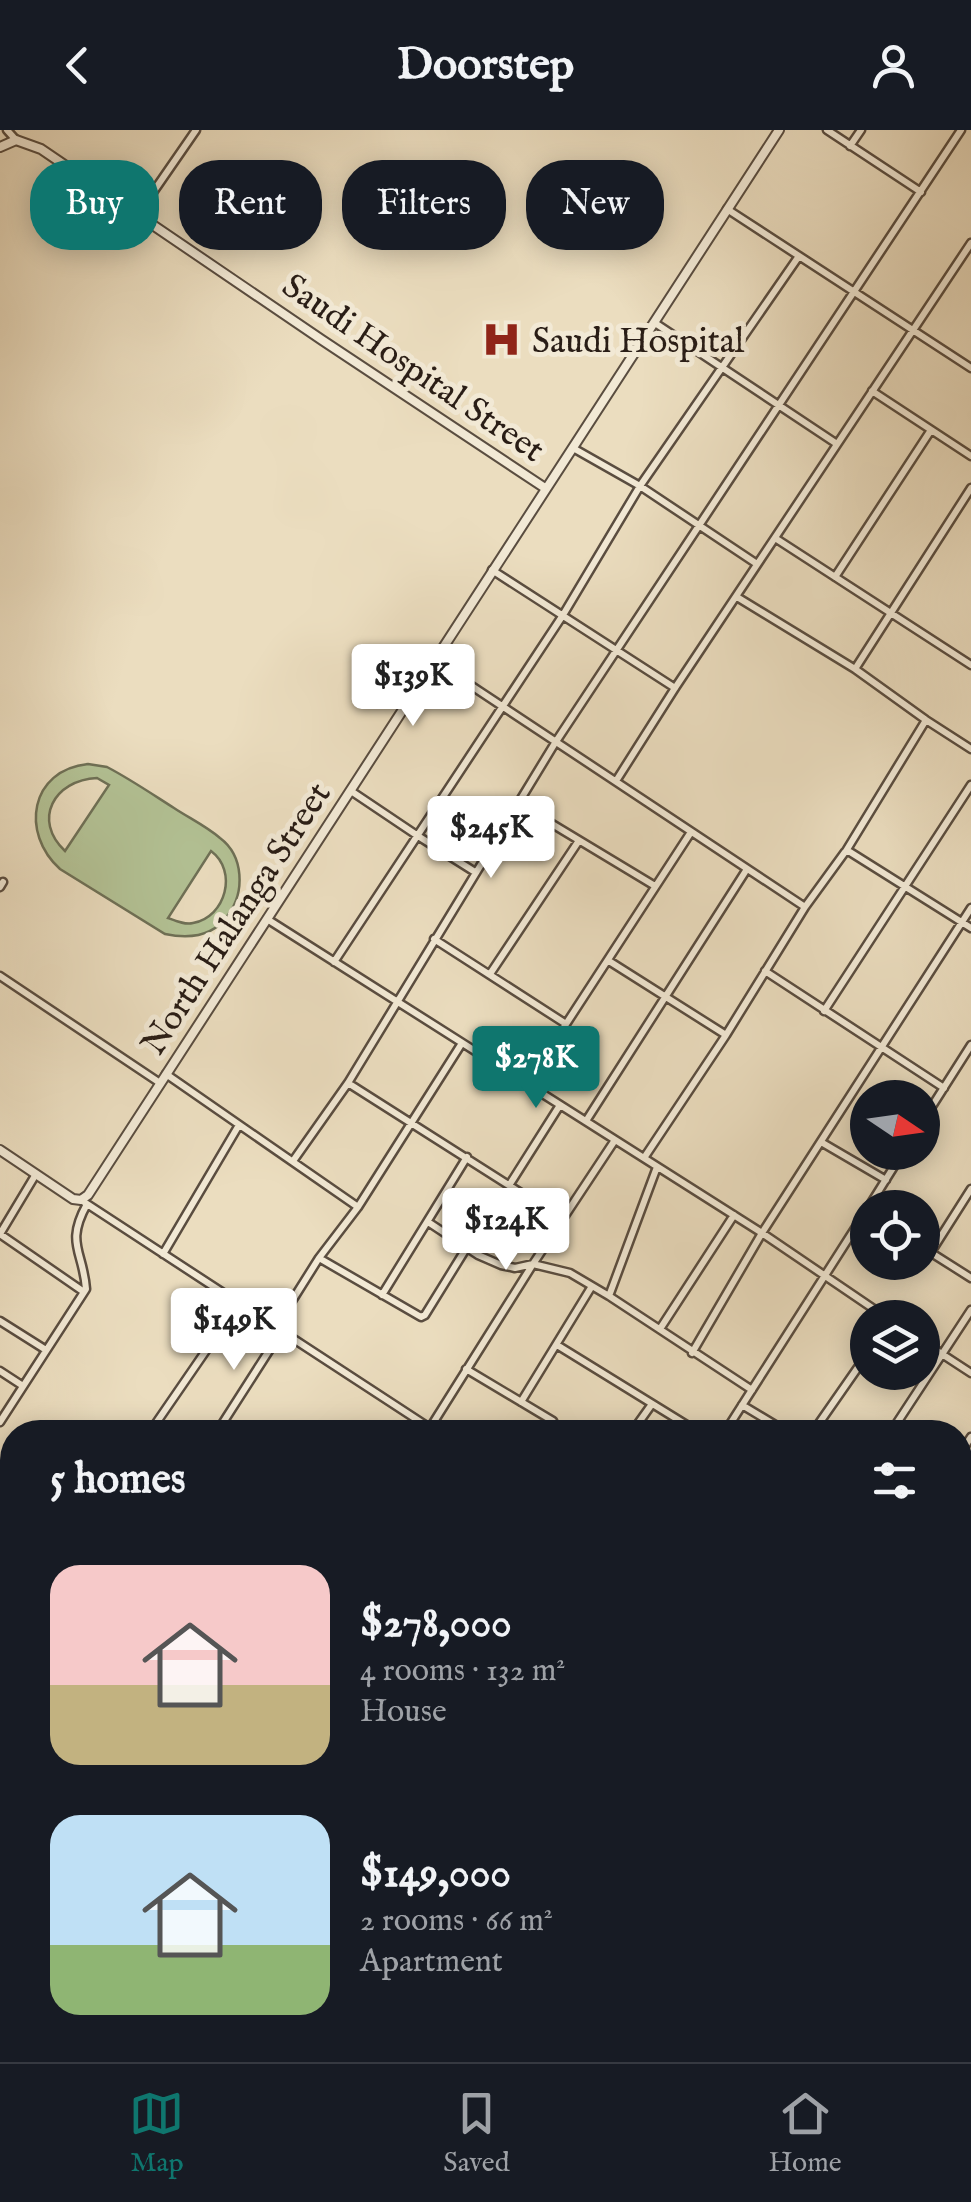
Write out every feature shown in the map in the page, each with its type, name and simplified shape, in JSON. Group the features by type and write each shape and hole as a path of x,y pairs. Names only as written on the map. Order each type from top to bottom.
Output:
{"street":[{"path":"159,184 196,130"},
{"name":"North Halanga Street","path":"84,1202 778,130"},
{"path":"827,130 921,192"},
{"path":"850,146 861,130"},
{"path":"294,1161 348,1083 555,742 961,130"},
{"name":"Saudi Hospital Street","path":"0,146 11,133 57,160"},
{"path":"728,209 971,368"},
{"name":"Saudi Hospital Street","path":"159,228 545,488"},
{"path":"616,781 971,244"},
{"path":"334,962 563,615 640,486 799,256"},
{"path":"654,323 837,444"},
{"path":"872,391 971,456"},
{"path":"835,577 930,430"},
{"path":"573,448 640,486 758,564"},
{"path":"855,670 971,488"},
{"path":"775,538 970,662"},
{"path":"492,570 675,688"},
{"path":"738,597 971,748"},
{"path":"434,662 805,908"},
{"path":"644,1158 845,852 926,720"},
{"path":"824,1010 971,784"},
{"path":"351,791 476,872"},
{"path":"519,803 655,886"},
{"path":"527,1084 692,832"},
{"path":"490,974 578,841"},
{"path":"845,852 855,854 971,928"},
{"path":"586,1122 747,869"},
{"path":"692,1353 762,1233 971,908"},
{"path":"267,919 762,1233 860,1300"},
{"path":"434,938 566,1024"},
{"path":"608,960 726,1035"},
{"path":"765,971 944,1088"},
{"path":"0,976 160,1083"},
{"path":"225,1420 319,1258 358,1207 462,1043"},
{"path":"940,1094 971,1046"},
{"path":"166,1074 358,1207"},
{"path":"348,1083 562,1219"},
{"path":"510,1185 560,1105"},
{"path":"164,1254 239,1125"},
{"path":"438,1420 466,1369 615,1140"},
{"path":"821,1142 886,1180"},
{"path":"0,1150 418,1420"},
{"path":"382,1294 467,1157"},
{"path":"609,1296 658,1167"},
{"path":"879,1190 892,1170"},
{"path":"36,1174 0,1234 84,1292"},
{"path":"940,1238 971,1190"},
{"path":"1,1420 84,1292 86,1284 75,1234 84,1202"},
{"path":"660,1329 734,1216"},
{"path":"428,1222 501,1266 533,1264 570,1274 752,1390"},
{"path":"733,1420 850,1235"},
{"path":"319,1258 418,1316 425,1315 467,1247"},
{"path":"940,1258 971,1278"},
{"path":"521,1402 592,1286"},
{"path":"158,1420 238,1304"},
{"path":"899,1420 971,1310"},
{"path":"0,1321 46,1350"},
{"path":"557,1344 678,1420"},
{"path":"941,1354 971,1374"},
{"path":"466,1369 551,1420"},
{"path":"0,1371 23,1386"},
{"path":"822,1420 850,1379"},
{"path":"641,1420 652,1404"},
{"path":"742,1405 768,1420"}],"green space":[{"path":"88,764 107,767 203,826 228,846 238,864 239,885 234,906 222,922 200,935 165,934 60,869 39,838 37,805 43,790 69,769","holes":["97,778 109,785 65,851 50,827 52,804 69,786","211,851 219,860 226,881 220,903 214,912 193,923 168,918"]}],"place":[{"name":"Saudi Hospital","path":"502,340"}]}
